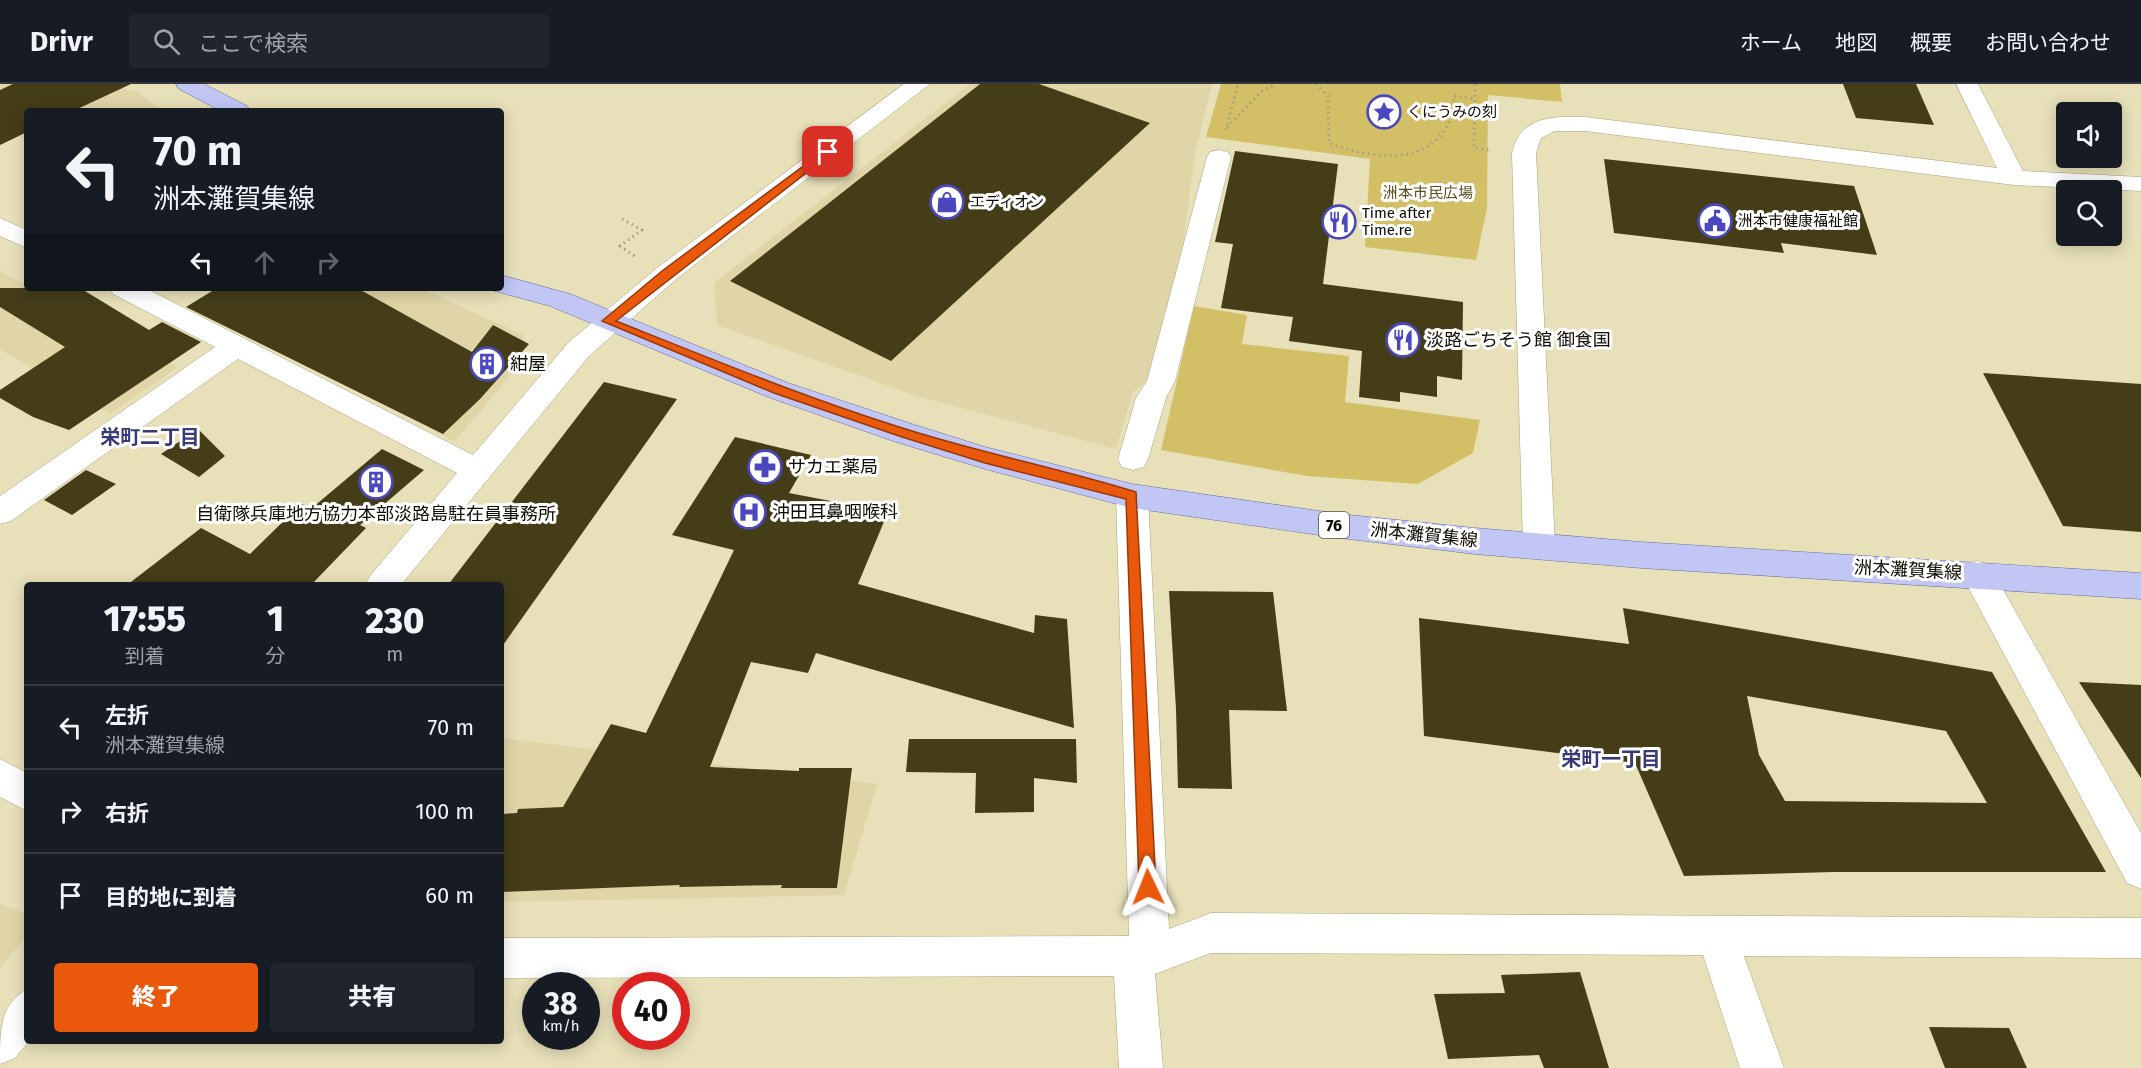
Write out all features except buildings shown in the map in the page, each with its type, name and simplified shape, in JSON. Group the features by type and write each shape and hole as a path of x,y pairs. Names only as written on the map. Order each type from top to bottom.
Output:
{"main road":[{"path":"174,84 206,108"},
{"path":"187,84 233,108"},
{"name":"洲本灘賀集線","path":"504,265 560,300"},
{"name":"洲本灘賀集線","path":"504,285 560,300 778,390 904,433 985,458 1132,496 1395,533 1539,546 2141,586"}],"street":[{"path":"384,582 579,348 666,274 919,84"},
{"path":"1966,84 2014,178"},
{"path":"1539,546 1524,153 1526,140 1533,131 1555,123 1585,124 2014,178 2080,183 2141,184"},
{"path":"1133,459 1150,398 1161,381 1219,157"},
{"path":"0,226 24,238"},
{"path":"129,291 477,470"},
{"path":"0,512 237,346"},
{"path":"1132,496 1142,956 1141,1068"},
{"path":"1977,574 2141,870"},
{"path":"0,776 24,792"},
{"path":"504,958 1142,956 1211,933 2141,938"},
{"path":"1717,936 1762,1068"},
{"path":"0,1043 24,1014"}],"path":[{"path":"1238,84 1226,127 1262,92 1276,84"},
{"path":"1316,84 1328,93 1331,102 1326,135 1329,143 1351,152 1386,158 1408,155 1435,141 1452,115 1454,96 1475,99"},
{"path":"1475,84 1474,148 1496,150"},
{"path":"622,219 642,230 621,246 637,258"}],"shaded area":[{"path":"1,84 118,84 129,92 135,90 158,108 24,108 24,113 0,132"},
{"path":"970,84 1212,84 1195,153 1181,260 1149,380 1133,392 1116,449 917,396 717,325 714,283"},
{"path":"0,271 24,284 24,291 38,291 178,367 110,414 0,349"},
{"path":"306,291 427,291 523,335 525,358 454,442 414,419"},
{"path":"504,738 877,784 844,895 504,902"},
{"path":"0,904 24,913 24,940 0,968"}],"green space":[{"name":"洲本市民広場","path":"1221,84 1560,84 1562,102 1488,95 1487,208 1476,260 1365,247 1370,159 1206,137"},
{"path":"1194,306 1247,315 1242,344 1349,356 1345,402 1480,420 1473,453 1418,484 1307,476 1161,450"}],"place":[{"name":"くにうみの刻","path":"1384,112"},
{"name":"エディオン","path":"947,202"},
{"name":"洲本市健康福祉館","path":"1715,221"},
{"name":"Time after Time.re","path":"1339,222"},
{"name":"淡路ごちそう館 御食国","path":"1403,340"},
{"name":"紺屋","path":"487,364"},
{"name":"サカエ薬局","path":"765,467"},
{"name":"自衛隊兵庫地方協力本部淡路島駐在員事務所","path":"376,482"},
{"name":"沖田耳鼻咽喉科","path":"749,512"}],"district":[{"name":"栄町二丁目","path":"150,437"},
{"name":"栄町一丁目","path":"1611,759"}],"route":[{"path":"828,152 666,274 608,321 778,390 904,433 985,458 1132,496 1148,887"}]}
